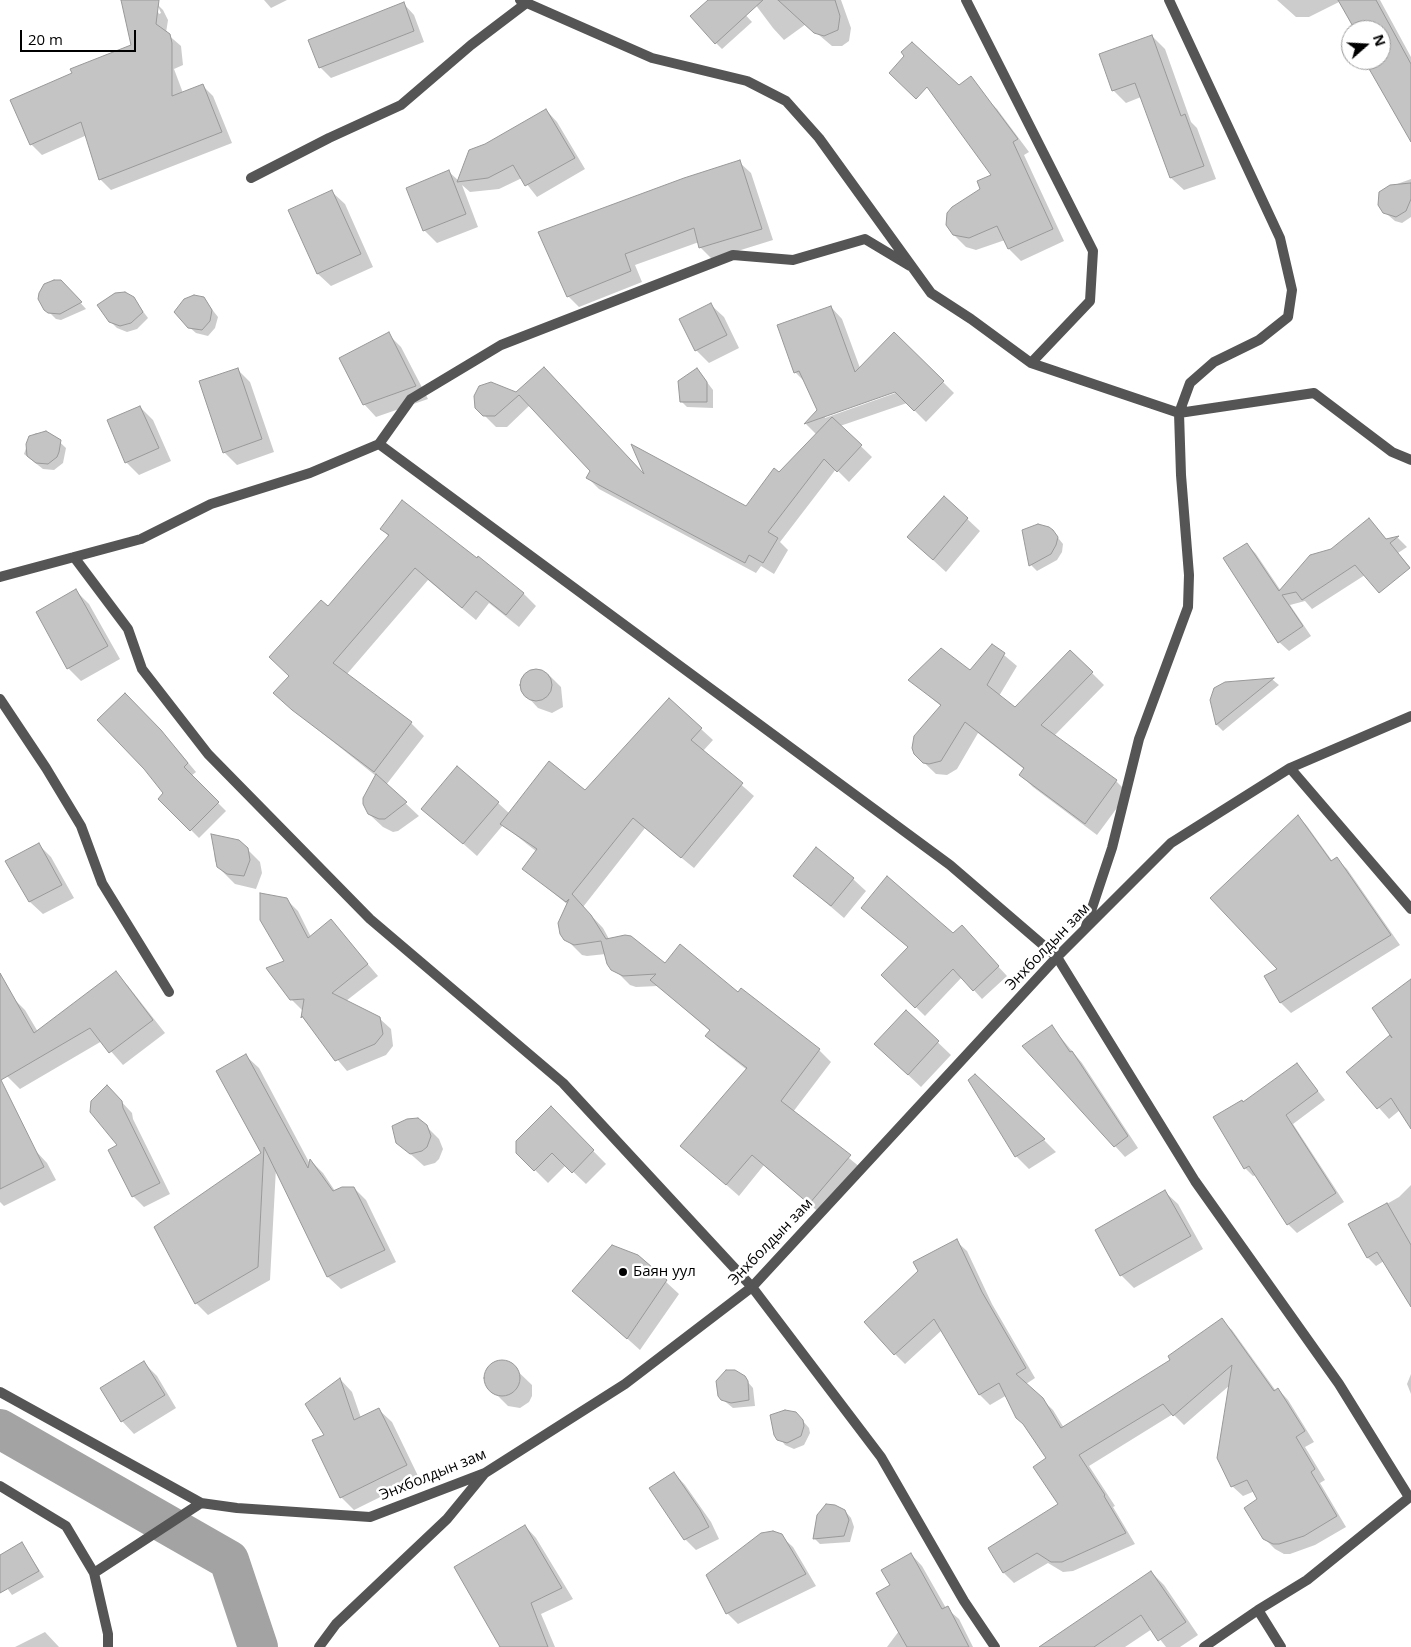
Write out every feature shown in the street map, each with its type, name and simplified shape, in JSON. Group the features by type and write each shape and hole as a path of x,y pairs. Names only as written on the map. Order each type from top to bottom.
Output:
{"street":[{"path":"966,0 1093,251 1090,301 1031,364"},
{"path":"1086,929 1112,848 1139,739 1188,607 1189,575 1181,475 1179,413 1190,383 1214,362 1259,340 1288,317 1292,290 1280,238 1169,0"},
{"path":"251,178 401,105 523,2 652,58 747,81 786,101 819,138 931,293 971,318 1031,364 1179,413 1314,393 1392,452 1411,460"},
{"path":"0,577 141,539 211,504 310,473 379,444 412,399 501,345 733,255 793,260 865,239 913,267"},
{"path":"379,444 950,865 1057,957 1195,1181 1339,1384 1410,1497 1307,1580 1258,1610 1204,1647"},
{"path":"74,557 128,629 142,669 208,754 370,919 563,1083 752,1287 881,1457 964,1601 995,1647"},
{"path":"0,699 46,768 81,826 102,883 169,992"},
{"name":"Энхболдын зам","path":"201,1503 237,1508 370,1517 485,1473 625,1384 752,1287 1057,957 1170,843 1290,768 1411,716"},
{"path":"1290,768 1411,909"},
{"path":"0,1392 201,1503 94,1573"},
{"path":"319,1647 336,1624 448,1519 485,1473"},
{"path":"0,1486 66,1526 94,1573 108,1634 108,1647"},
{"path":"1258,1610 1281,1647"}],"building":[{"path":"121,0 159,0 156,24 170,34 172,43 172,96 203,84 222,132 99,180 81,122 30,145 10,100 72,73 70,69 131,45"},
{"path":"708,0 763,0 715,44 690,16"},
{"path":"778,0 835,0 840,16 838,30 824,36 814,33"},
{"path":"1338,0 1376,0 1387,20 1349,20"},
{"path":"404,2 414,31 319,68 308,40"},
{"path":"1391,27 1411,64 1411,142 1370,70 1391,70"},
{"path":"1152,35 1181,116 1185,114 1204,166 1170,178 1135,83 1112,91 1099,54"},
{"path":"912,42 959,85 971,76 1018,139 1013,142 1053,229 1008,249 997,226 969,238 953,235 946,225 947,213 952,207 980,189 977,181 991,175 927,87 916,99 889,73 904,56 901,52"},
{"path":"546,109 575,158 525,186 513,165 488,178 457,182 469,150 485,144"},
{"path":"740,160 762,229 699,248 694,228 625,254 631,271 567,297 538,232 684,178"},
{"path":"449,170 466,214 423,231 406,188"},
{"path":"1411,183 1411,199 1406,211 1396,217 1383,213 1378,205 1379,192 1390,185"},
{"path":"332,190 361,254 317,274 288,210"},
{"path":"54,280 61,280 82,302 60,314 48,313 44,310 38,299 39,293 44,284"},
{"path":"125,292 134,297 143,312 131,323 120,326 109,322 97,305 115,293"},
{"path":"194,295 204,297 212,310 210,321 202,330 188,328 174,312 184,299"},
{"path":"711,303 727,335 695,351 679,319"},
{"path":"831,306 855,372 894,332 944,381 914,411 895,392 804,424 817,410 799,371 794,373 777,325"},
{"path":"389,332 416,386 363,405 339,358"},
{"path":"544,367 644,474 631,444 746,506 774,468 779,472 832,417 862,445 837,472 824,459 768,532 778,538 763,563 749,555 745,563 586,478 590,471 519,395 495,416 483,416 475,408 474,396 479,386 491,382 516,392"},
{"path":"238,368 262,439 223,453 199,381"},
{"path":"697,368 707,382 707,402 680,402 678,381"},
{"path":"140,406 159,448 125,463 107,420"},
{"path":"46,431 61,440 59,452 57,457 48,464 36,463 27,456 26,444 29,436"},
{"path":"944,496 968,518 933,560 907,537"},
{"path":"402,500 477,558 478,556 524,593 506,615 476,591 462,608 415,568 333,663 412,722 374,772 292,710 273,693 289,676 269,657 321,600 328,606 389,535 380,529"},
{"path":"1369,518 1386,539 1399,536 1390,543 1410,568 1379,593 1355,565 1302,600 1296,592 1282,595 1303,626 1278,643 1223,558 1247,543 1279,591 1310,555 1331,549"},
{"path":"1038,524 1049,527 1058,537 1051,554 1029,566 1022,530"},
{"path":"76,589 108,646 67,669 36,612"},
{"path":"992,644 1005,653 987,685 1015,707 1070,650 1093,672 1041,725 1117,780 1085,824 1019,775 1024,768 965,722 941,761 929,764 923,763 914,754 912,748 914,736 941,705 908,680 941,648 970,670"},
{"path":"536,669 547,674 552,685 547,696 536,701 525,696 520,685 525,674"},
{"path":"1274,678 1216,725 1210,700 1214,688 1225,682"},
{"path":"125,693 161,730 188,763 184,767 219,802 190,831 158,799 163,793 144,769 97,720"},
{"path":"669,698 702,728 691,740 743,783 681,858 633,818 572,894 591,915 606,939 625,935 631,936 665,963 680,944 738,992 741,988 820,1049 781,1101 851,1155 809,1204 752,1155 726,1185 680,1146 747,1068 705,1036 710,1030 650,980 656,974 623,976 611,970 607,964 601,941 574,945 564,940 560,934 558,923 569,899 566,902 522,869 537,849 500,824 549,761 585,790"},
{"path":"457,766 499,802 463,844 421,809"},
{"path":"376,774 407,802 385,819 379,819 368,814 363,804 363,798"},
{"path":"1298,815 1331,861 1337,857 1391,935 1280,1003 1264,976 1277,969 1210,898"},
{"path":"211,834 239,840 248,848 250,860 244,876 227,874 217,867"},
{"path":"39,843 62,885 29,902 5,861"},
{"path":"816,847 854,878 831,906 793,876"},
{"path":"887,876 953,933 962,925 999,966 973,991 953,969 915,1008 881,975 908,947 861,908"},
{"path":"260,893 287,898 308,938 331,919 368,964 332,993 380,1017 383,1034 375,1044 335,1061 302,1016 301,1018 304,999 290,1000 266,968 284,961 260,920"},
{"path":"116,971 153,1020 109,1053 90,1028 1,1080 44,1167 0,1189 0,973 34,1033"},
{"path":"1411,979 1411,1129 1391,1098 1377,1109 1346,1072 1390,1035 1372,1008"},
{"path":"906,1010 939,1041 908,1075 874,1044"},
{"path":"1052,1025 1070,1052 1072,1051 1128,1136 1114,1147 1022,1046"},
{"path":"246,1054 308,1168 310,1159 333,1191 342,1187 354,1187 385,1250 327,1277 264,1147 258,1267 195,1304 154,1227 261,1153 216,1071"},
{"path":"1297,1063 1318,1091 1286,1115 1336,1193 1287,1225 1249,1166 1244,1169 1213,1117 1242,1100 1243,1102"},
{"path":"975,1074 1045,1139 1015,1157 968,1080"},
{"path":"107,1085 122,1101 123,1108 160,1183 132,1197 108,1150 117,1145 90,1112 91,1101"},
{"path":"551,1106 594,1150 572,1173 552,1153 534,1171 516,1153 516,1141"},
{"path":"418,1118 427,1125 431,1136 427,1147 422,1151 410,1154 396,1143 392,1126 407,1119"},
{"path":"1165,1190 1191,1236 1120,1276 1095,1230"},
{"path":"1387,1203 1411,1245 1411,1307 1377,1252 1367,1258 1348,1224"},
{"path":"957,1239 982,1292 1026,1368 1016,1374 1043,1398 1061,1428 1170,1360 1168,1356 1222,1318 1274,1391 1278,1388 1305,1431 1296,1437 1315,1469 1311,1472 1337,1516 1304,1536 1279,1544 1273,1544 1263,1539 1244,1508 1257,1499 1247,1480 1231,1487 1217,1458 1232,1365 1173,1416 1163,1404 1079,1455 1105,1495 1126,1533 1062,1562 1051,1562 1037,1553 1003,1573 988,1548 1058,1504 1033,1467 1046,1458 1023,1424 1016,1418 999,1383 979,1395 934,1319 894,1355 864,1322 918,1271 913,1262"},
{"path":"612,1245 638,1255 667,1280 627,1339 572,1291"},
{"path":"502,1360 509,1361 515,1365 519,1371 519,1385 515,1391 509,1395 502,1396 495,1395 489,1391 485,1385 484,1378 485,1371 489,1365 495,1361"},
{"path":"144,1361 165,1395 121,1422 100,1388"},
{"path":"726,1370 735,1370 745,1376 748,1381 749,1400 731,1403 721,1400 718,1396 716,1381"},
{"path":"340,1378 354,1420 379,1408 407,1465 340,1498 312,1440 324,1435 305,1404"},
{"path":"785,1410 796,1412 803,1420 804,1426 801,1436 787,1443 777,1440 774,1435 770,1415"},
{"path":"674,1472 700,1510 709,1527 684,1540 649,1488"},
{"path":"826,1504 835,1505 845,1510 849,1520 844,1536 813,1539 817,1515"},
{"path":"525,1525 562,1588 531,1603 548,1647 500,1647 454,1567"},
{"path":"773,1531 782,1534 806,1574 726,1614 706,1575 761,1533"},
{"path":"22,1542 39,1571 0,1593 0,1555"},
{"path":"911,1553 942,1609 948,1606 969,1647 907,1647 876,1593 890,1585 881,1570"},
{"path":"1151,1571 1186,1622 1158,1641 1141,1615 1094,1647 1039,1647"}],"waterway":[{"path":"0,1429 229,1560 258,1647"}],"place":[{"name":"Баян уул","path":"623,1272"}]}
